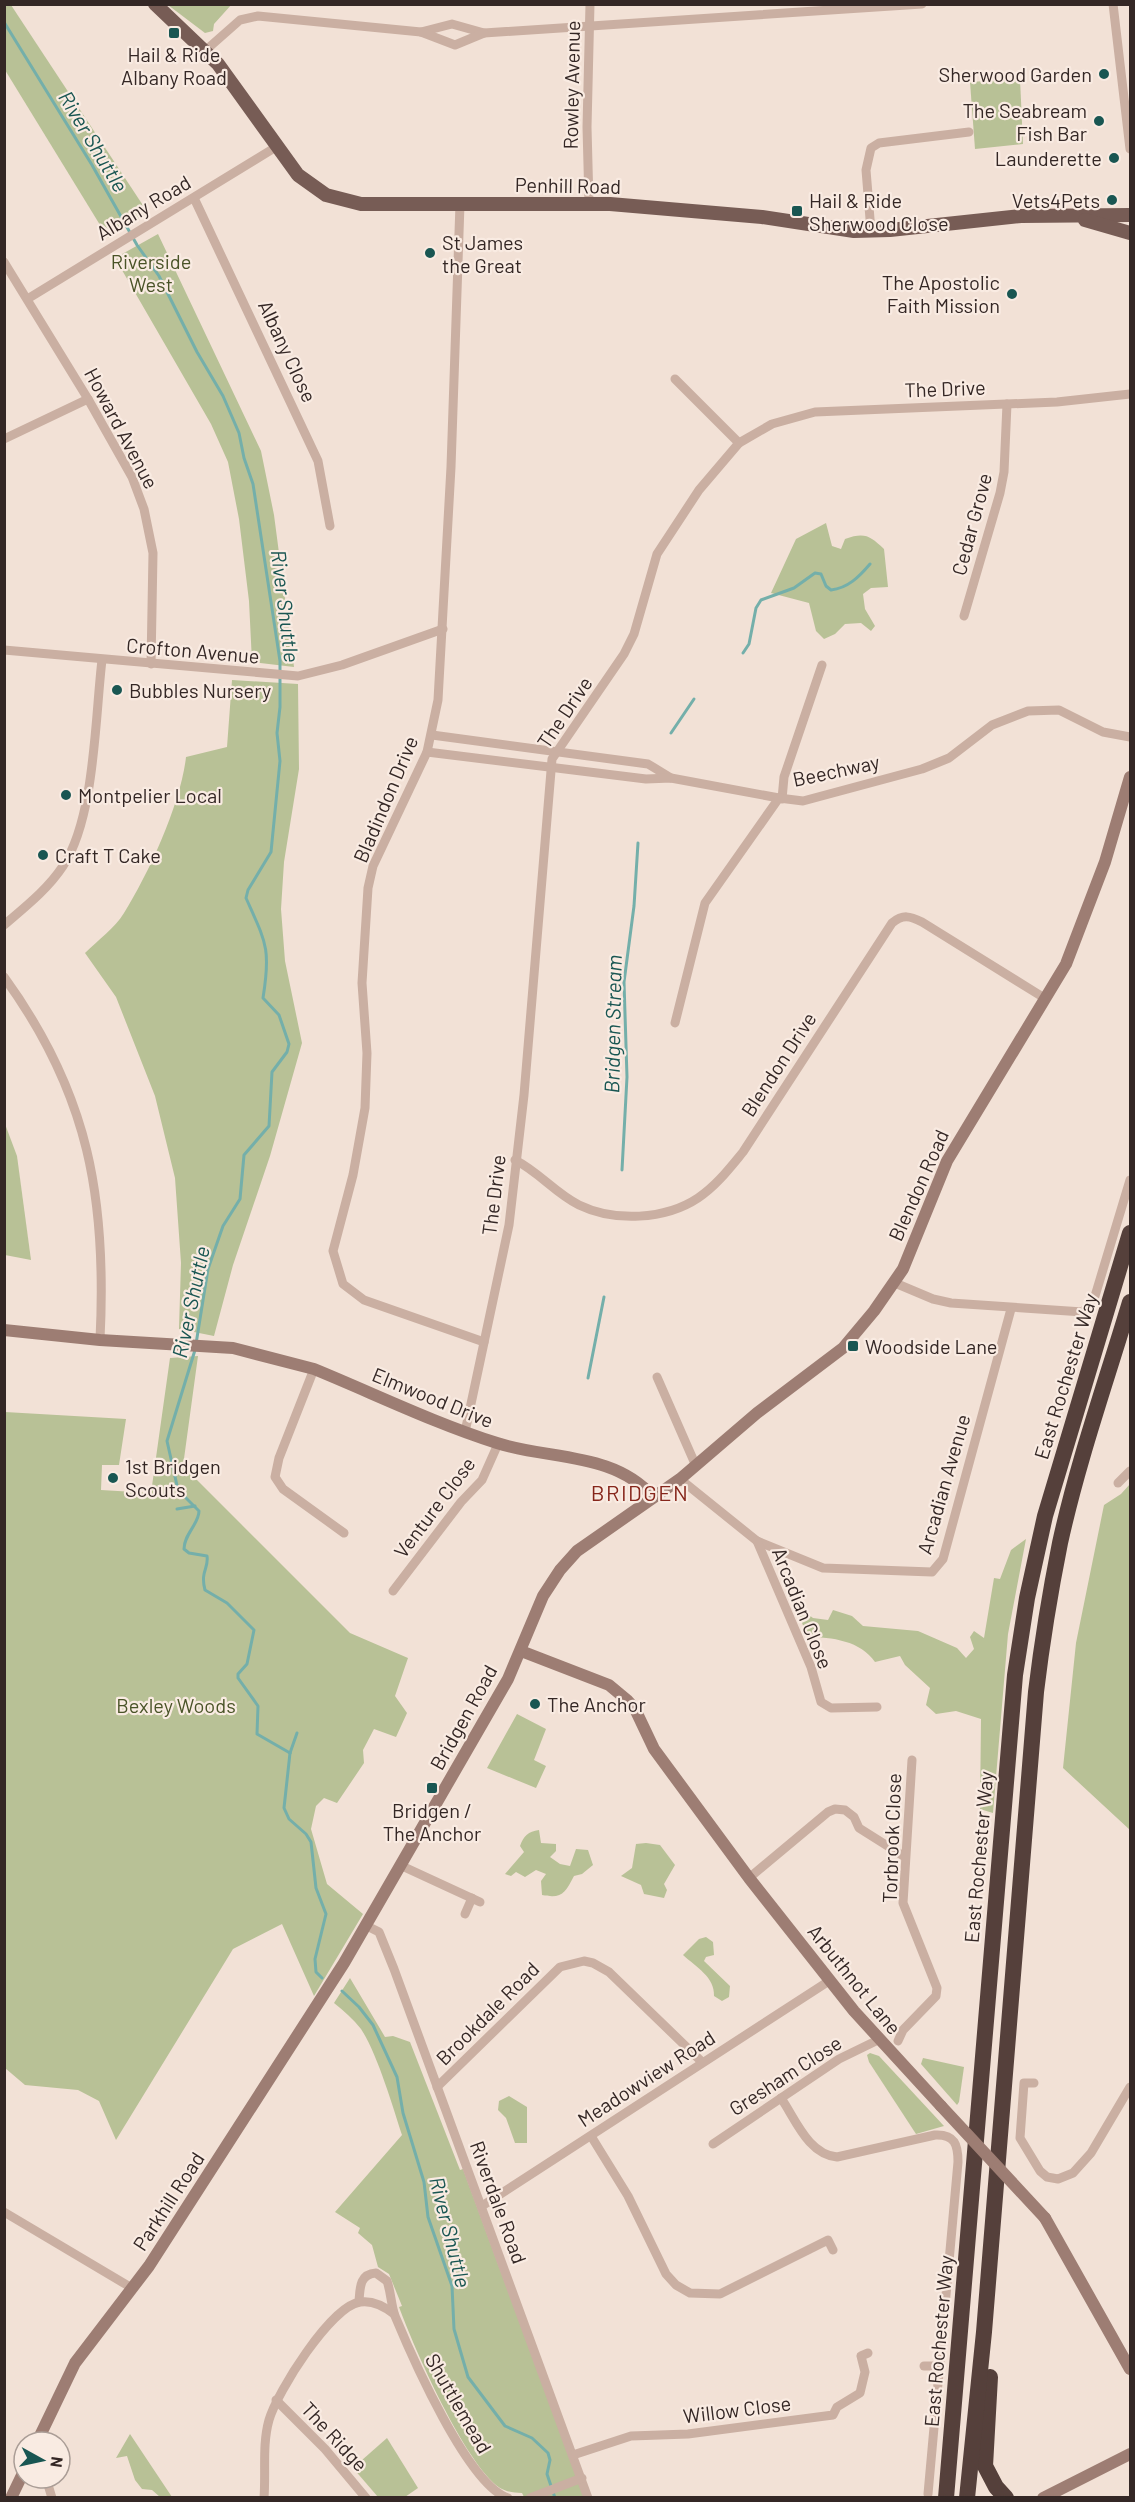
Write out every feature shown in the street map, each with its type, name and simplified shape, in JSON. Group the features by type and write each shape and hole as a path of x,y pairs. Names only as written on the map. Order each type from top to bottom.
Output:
{"highway":[{"name":"East Rochester Way","path":"946,2498 1015,1675 1045,1516 1131,1233"},
{"name":"East Rochester Way","path":"967,2498 984,2332 1028,1768 1046,1616 1079,1468 1131,1302"},
{"path":"984,2332 991,2372 985,2466 996,2487 1006,2498"}],"main road":[{"name":"Penhill Road","path":"155,4 206,50 298,174 326,195 361,204 589,203 762,217 830,229 871,231 1011,216 1131,215"},
{"name":"Penhill Road","path":"1066,215 1131,233"},
{"name":"Blendon Road","path":"653,1497 680,1479 757,1413 843,1348 895,1283 947,1161 1066,964 1114,834 1131,777"},
{"name":"Elmwood Drive","path":"4,1330 100,1340 213,1347 259,1354 314,1369 498,1444 606,1467 630,1476 653,1497"},
{"name":"Bridgen Road","path":"333,1981 402,1866 521,1651 543,1596 560,1570 584,1546 653,1497"},
{"name":"Arbuthnot Lane","path":"521,1651 609,1685 635,1709 654,1749 749,1878 829,1981 878,2040 1045,2218 1131,2369"},
{"name":"Parkhill Road","path":"43,2430 75,2363 152,2262 333,1981"},
{"path":"1043,2498 1131,2454"}],"street":[{"name":"Rowley Avenue","path":"589,203 587,127 590,4"},
{"path":"206,50 240,20 258,16 421,32 455,45 484,33 922,4"},
{"path":"1113,4 1131,148"},
{"path":"421,32 452,24 484,33"},
{"path":"871,231 866,170 871,148 879,143 969,132"},
{"name":"Albany Road","path":"29,298 276,147"},
{"name":"Albany Close","path":"194,198 318,461 330,526"},
{"name":"Bladindon Drive","path":"460,204 444,629 432,735 427,752 374,866 368,888 362,983 367,1053 365,1108 353,1175 333,1251 344,1284 352,1293 484,1342"},
{"name":"Howard Avenue","path":"4,262 29,298 88,399 132,477 144,509 153,553 151,664"},
{"path":"675,379 739,443"},
{"name":"The Drive","path":"465,1432 504,1255 524,1095 550,767 556,751 624,654 634,634 651,573 666,537 711,474 739,443 772,424 815,412 1087,400 1131,393"},
{"path":"4,439 88,399"},
{"name":"Cedar Grove","path":"964,616 1000,493 1004,472 1007,404"},
{"name":"Crofton Avenue","path":"4,650 298,676 342,665 444,629"},
{"path":"4,925 41,892 63,867 78,837 86,801 102,660"},
{"path":"427,752 646,779 671,778 780,799 784,777 822,664"},
{"name":"Beechway","path":"675,1023 705,903 780,799 803,801 922,769 949,758 992,725 1028,711 1059,710 1103,732 1131,737"},
{"path":"432,735 648,764 671,778"},
{"name":"Blendon Drive","path":"515,1160 529,1167 566,1198 592,1210 644,1216 682,1206 697,1198 713,1185 742,1152 891,922 898,918 912,917 922,922 1046,999"},
{"path":"4,977 33,1016 66,1083 89,1153 100,1216 103,1282 100,1340"},
{"path":"895,1283 933,1299 1011,1309 1077,1313 1089,1307 1095,1296 1131,1180"},
{"name":"Arcadian Avenue","path":"680,1479 757,1540 834,1571 932,1572 943,1559 1011,1309"},
{"path":"314,1369 279,1458 275,1477 283,1489 344,1533"},
{"path":"657,1377 696,1466"},
{"name":"Venture Close","path":"393,1590 460,1502 482,1480 498,1444"},
{"path":"1118,1483 1131,1471"},
{"name":"Arcadian Close","path":"757,1540 811,1667 821,1702 831,1708 877,1707"},
{"name":"Torbrook Close","path":"898,2041 903,2030 936,1996 937,1988 904,1910 905,1857 912,1760"},
{"path":"749,1878 828,1812 835,1809 845,1810 854,1817 859,1828 905,1857"},
{"path":"402,1866 476,1900 465,1914"},
{"name":"Riverdale Road","path":"366,1926 379,1932 588,2498"},
{"name":"Brookdale Road","path":"437,2087 551,1974 575,1961 593,1963 609,1972 702,2062"},
{"name":"Meadowview Road","path":"482,2206 829,1981"},
{"name":"Gresham Close","path":"713,2144 839,2059 878,2040"},
{"path":"1034,2083 1024,2083 1020,2138 1040,2171 1047,2177 1058,2179 1073,2173 1091,2153 1131,2087"},
{"path":"781,2098 816,2151 827,2156 837,2157 935,2135 952,2138 956,2143 958,2162 928,2494"},
{"path":"591,2136 628,2196 666,2274 676,2285 690,2293 720,2294 828,2240"},
{"path":"4,2212 132,2288"},
{"path":"823,2229 833,2250"},
{"name":"Shuttlemead","path":"359,2302 360,2283 369,2273 376,2273 387,2281 394,2314 424,2381 454,2435 487,2485 508,2498"},
{"path":"264,2498 265,2440 276,2400 287,2380 341,2310 359,2302 376,2304 394,2314"},
{"name":"Willow Close","path":"573,2456 631,2436 688,2434 834,2415 837,2407 857,2396 863,2387 864,2364 861,2356"},
{"path":"924,2366 940,2366"},
{"name":"The Ridge","path":"276,2400 325,2449 366,2498"},
{"path":"530,2498 582,2478"}],"green space":[{"path":"5,4 11,5 148,213 108,238 5,70"},
{"path":"232,4 214,24 213,31 205,33 168,5"},
{"path":"1020,79 1023,144 975,149 970,82"},
{"name":"Riverside West","path":"158,234 261,451 274,515 294,667 252,662 249,601 239,519 228,462 211,424 115,258"},
{"path":"826,523 832,546 841,549 845,539 867,536 884,549 888,587 871,588 863,594 865,609 875,626 871,631 861,623 845,624 835,634 824,639 816,631 809,603 771,593 796,539"},
{"path":"232,680 298,684 299,769 284,862 281,909 285,961 302,1043 270,1156 233,1265 214,1336 179,1329 181,1263 175,1178 155,1096 116,997 85,953 120,918 144,878 171,816 186,757 227,747"},
{"path":"5,1124 17,1156 31,1260 5,1255"},
{"name":"Bexley Woods","path":"198,1356 183,1466 350,1633 408,1658 395,1696 407,1713 396,1737 374,1729 363,1750 364,1763 337,1803 324,1798 316,1806 311,1829 327,1884 363,1914 314,1996 282,1924 233,1949 116,2140 99,2101 78,2090 25,2085 5,2068 5,1412 126,1419 119,1465 102,1465 101,1490 151,1493 170,1358"},
{"path":"1130,1484 1130,1830 1063,1768 1076,1643 1104,1505 1121,1494"},
{"path":"1026,1539 1008,1634 993,1813 980,1809 981,1719 956,1711 936,1714 926,1705 930,1688 905,1665 900,1656 875,1662 862,1649 854,1645 826,1638 807,1637 799,1614 805,1612 813,1618 828,1620 833,1610 852,1616 863,1626 918,1631 957,1648 966,1658 974,1649 970,1637 974,1631 984,1638 994,1578 1000,1579 1011,1550"},
{"path":"517,1714 546,1729 534,1760 546,1766 536,1788 487,1768"},
{"path":"539,1830 541,1843 556,1844 556,1851 550,1857 560,1864 570,1866 576,1849 588,1850 593,1865 582,1874 574,1876 565,1891 559,1895 542,1895 541,1881 546,1874 536,1870 525,1877 516,1872 511,1876 505,1874 524,1852 520,1846 525,1837"},
{"path":"636,1844 660,1845 675,1865 664,1884 667,1890 664,1898 644,1894 641,1885 621,1876 632,1868"},
{"path":"706,1937 713,1942 714,1955 706,1957 704,1961 730,1986 729,1997 722,2001 714,1996 708,1978 683,1955 699,1939"},
{"path":"350,1978 385,2037 393,2036 410,2042 460,2170 463,2169 584,2497 524,2497 522,2493 500,2488 486,2475 457,2431 428,2376 399,2307 402,2306 389,2274 378,2267 372,2245 358,2233 360,2228 335,2212 402,2135 384,2080 367,2039 355,2022 334,2003"},
{"path":"870,2053 879,2056 944,2126 916,2134 869,2062 867,2055"},
{"path":"923,2058 964,2067 957,2105 921,2064"},
{"path":"509,2096 527,2107 527,2143 515,2143 506,2118 498,2110 499,2101"},
{"path":"130,2434 172,2497 160,2497 152,2490 142,2489 135,2480 127,2456 116,2458"},
{"path":"387,2438 418,2488 405,2497 378,2497 353,2468"}],"waterway":[{"name":"River Shuttle","path":"4,22 92,165 137,245 159,276 197,352 223,396 239,433 253,484 280,661 280,707 277,733 280,761 271,852 248,890 246,898 265,946 267,968 263,998 279,1015 289,1044 287,1052 272,1072 269,1126 244,1155 240,1199 223,1226 208,1269 196,1344"},
{"name":"Bridgen Stream","path":"743,653 749,644 756,608 761,600 794,588 815,573 821,574 826,586 831,590 837,589 853,581 870,564"},
{"name":"Bridgen Stream","path":"671,733 694,699"},
{"name":"Bridgen Stream","path":"622,1170 627,1077 624,982 634,906 638,843"},
{"name":"Bridgen Stream","path":"588,1378 604,1297"},
{"name":"River Shuttle","path":"195,1350 167,1441 178,1490 199,1511 197,1520 186,1539 184,1549 189,1553 207,1556 203,1578 205,1590 227,1603 254,1630 247,1664 238,1674 238,1678 258,1706 257,1734 290,1753"},
{"path":"177,1509 195,1506"},
{"path":"290,1753 297,1733"},
{"name":"River Shuttle","path":"290,1753 284,1808 289,1819 306,1834 311,1842 316,1888 326,1914 315,1959 316,1972 322,1978"},
{"name":"River Shuttle","path":"342,1991 373,2025 397,2077 403,2113 424,2182 428,2217 452,2286 454,2329 468,2377 505,2426 532,2438 548,2453 550,2460 547,2474 555,2498"}],"place":[{"name":"Hail & Ride Albany Road","path":"174,33"},
{"name":"Sherwood Garden","path":"1104,74"},
{"name":"The Seabream Fish Bar","path":"1099,121"},
{"name":"Launderette","path":"1114,158"},
{"name":"Vets4Pets","path":"1112,200"},
{"name":"Hail & Ride Sherwood Close","path":"797,211"},
{"name":"St James the Great","path":"430,253"},
{"name":"The Apostolic Faith Mission","path":"1012,294"},
{"name":"Bubbles Nursery","path":"117,690"},
{"name":"Montpelier Local","path":"66,795"},
{"name":"Craft T Cake","path":"43,855"},
{"name":"Woodside Lane","path":"853,1346"},
{"name":"1st Bridgen Scouts","path":"113,1478"},
{"name":"The Anchor","path":"535,1704"},
{"name":"Bridgen / The Anchor","path":"432,1788"}],"district":[{"name":"BRIDGEN","path":"640,1492"}]}
